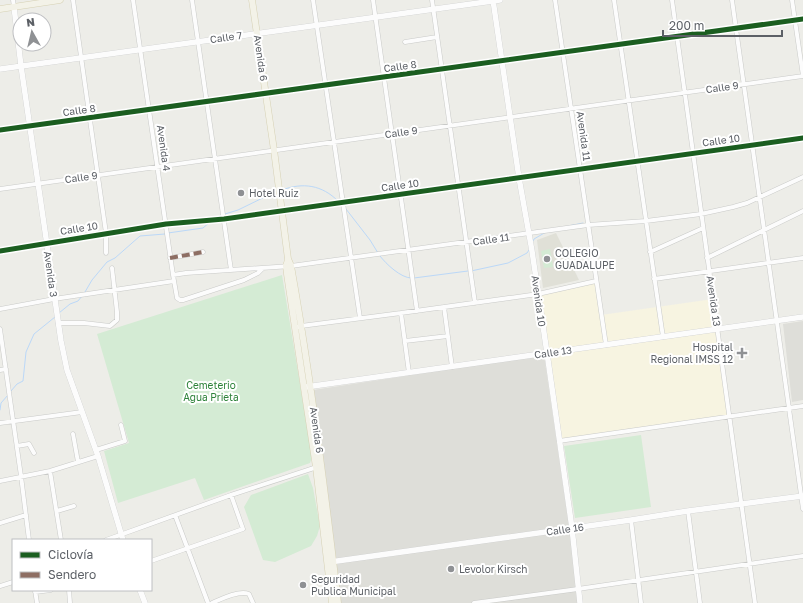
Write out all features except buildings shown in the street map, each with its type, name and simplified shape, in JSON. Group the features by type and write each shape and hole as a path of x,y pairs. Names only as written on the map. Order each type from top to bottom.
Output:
{"main road":[{"path":"0,8 13,3 60,0"},
{"name":"Avenida 6","path":"252,0 289,266 319,466 330,562 332,603"},
{"name":"Avenida 6","path":"330,562 338,603"}],"street":[{"path":"73,0 106,233 106,252"},
{"name":"Avenida 4","path":"133,0 177,298 180,300 244,280 258,273 262,269"},
{"path":"192,0 231,270"},
{"path":"313,0 360,318"},
{"path":"373,0 417,311"},
{"path":"432,0 475,303"},
{"name":"Avenida 10","path":"493,0 519,178 532,251 547,353 572,528 580,603"},
{"name":"Calle 7","path":"0,69 500,0"},
{"name":"Avenida 11","path":"554,0 606,345"},
{"path":"614,0 663,337"},
{"name":"Avenida 13","path":"672,0 755,603"},
{"path":"732,0 803,510"},
{"path":"792,0 803,76"},
{"name":"Avenida 3","path":"13,3 61,341 67,370 97,453 122,537"},
{"name":"Calle 8","path":"0,130 803,19"},
{"path":"405,42 437,37"},
{"name":"Calle 9","path":"0,189 803,76"},
{"name":"Calle 10","path":"0,251 106,233 224,219 803,138"},
{"name":"Calle 11","path":"173,275 289,266 408,249 529,236 588,225 646,221 701,214 747,203 803,177"},
{"path":"707,258 803,211"},
{"path":"650,252 703,228"},
{"path":"170,258 203,252"},
{"path":"654,279 803,258"},
{"path":"57,318 110,326 117,320 112,268"},
{"path":"0,309 54,299 174,281"},
{"path":"298,327 538,294 596,281"},
{"path":"444,307 452,367"},
{"path":"401,313 409,373"},
{"name":"Calle 13","path":"307,387 803,317"},
{"path":"0,328 29,539"},
{"path":"404,341 448,336"},
{"path":"0,370 6,369"},
{"path":"559,441 803,406"},
{"path":"0,423 82,412"},
{"path":"0,481 50,471 78,462 125,441 121,426"},
{"path":"73,434 78,462"},
{"path":"17,446 29,444 34,453"},
{"path":"111,539 122,537 175,515 231,495 319,466"},
{"path":"50,471 61,539"},
{"path":"152,561 243,529 231,495"},
{"name":"Calle 16","path":"330,562 802,496"},
{"path":"57,511 74,506"},
{"path":"688,511 700,603"},
{"path":"0,523 26,514"},
{"path":"175,515 208,603"},
{"path":"631,520 641,603"},
{"path":"474,603 803,556"},
{"path":"0,586 12,582"},
{"path":"35,591 37,603"},
{"path":"68,591 70,603"},
{"path":"140,591 145,603"},
{"path":"212,603 238,593 245,592 249,594 253,603"}],"shaded area":[{"name":"COLEGIO GUADALUPE","path":"556,233 579,280 543,288 537,240"},
{"path":"596,281 601,315 713,299 730,417 559,441 538,294"},
{"path":"803,321 803,400 792,402 783,324"},
{"path":"544,355 580,603 341,603 313,390"}],"green space":[{"name":"COLEGIO GUADALUPE","path":"550,249 553,267 544,268 541,251"},
{"name":"Cemeterio Agua Prieta","path":"282,275 312,457 310,463 204,500 195,478 118,503 104,451 129,443 97,334"},
{"path":"641,435 651,507 575,518 564,446"},
{"path":"308,474 313,488 320,526 317,536 311,546 275,562 263,560 244,507 251,495"}],"waterway":[{"path":"282,190 297,186 312,186 325,191 338,201"},
{"path":"225,214 238,210 277,191"},
{"path":"346,209 378,253"},
{"path":"216,218 222,215"},
{"path":"168,233 203,228 210,222"},
{"path":"568,226 583,223"},
{"path":"533,241 546,232"},
{"path":"85,292 92,280 107,262 115,258 140,236 165,234"},
{"path":"471,271 508,263 527,253 529,250"},
{"path":"380,256 398,273 411,278"},
{"path":"414,278 468,271"},
{"path":"59,313 70,304 78,301 82,296"},
{"path":"11,391 17,384 23,381 26,352 34,334 55,317"},
{"path":"0,410 1,403 8,395"}],"marked path":[{"path":"170,258 203,252"}],"cycle path":[{"path":"0,130 803,19"},
{"path":"0,251 166,224 224,219 803,138"}],"place":[{"name":"Hotel Ruiz","path":"241,193"},
{"name":"COLEGIO GUADALUPE","path":"547,259"},
{"name":"Hospital Regional IMSS 12","path":"742,353"},
{"name":"Levolor Kirsch","path":"451,569"},
{"name":"Seguridad Publica Municipal","path":"303,585"}]}
